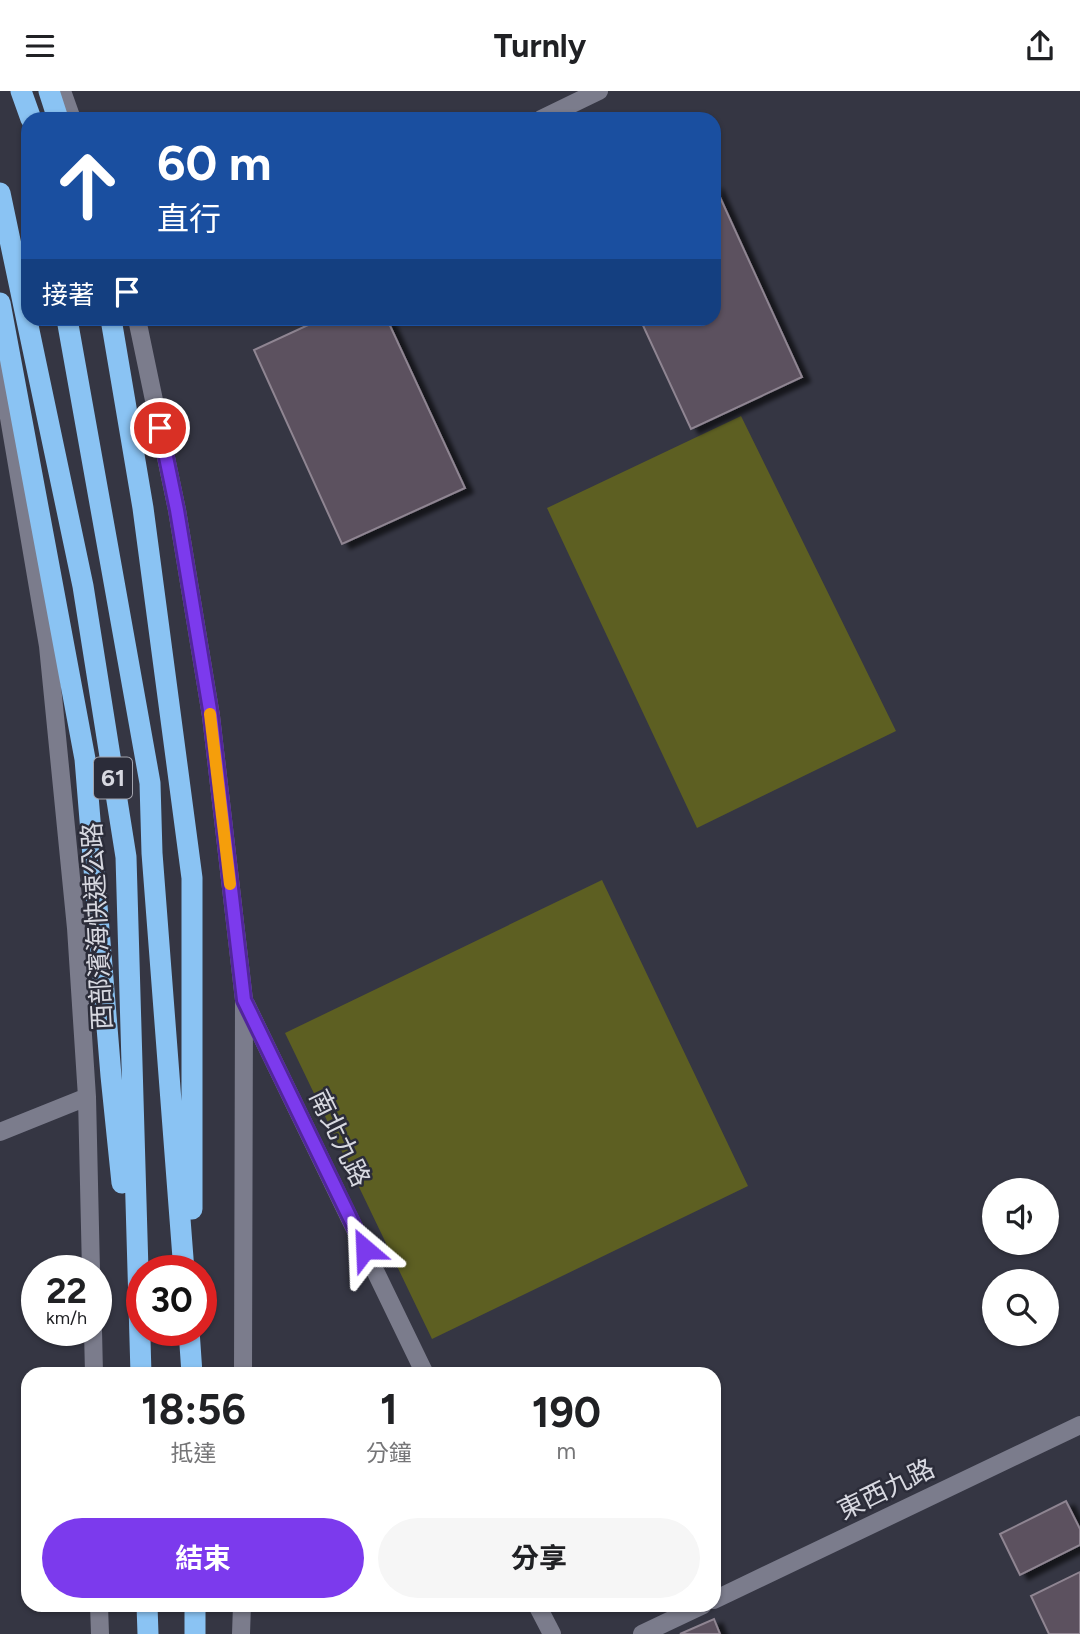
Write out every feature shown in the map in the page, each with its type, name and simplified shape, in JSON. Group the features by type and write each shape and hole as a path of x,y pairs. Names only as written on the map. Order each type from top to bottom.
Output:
{"highway":[{"path":"21,91 28,112"},
{"path":"49,91 56,112"},
{"name":"西部濱海快速公路","path":"0,193 21,292"},
{"path":"0,303 85,759 111,1076 140,1349"},
{"name":"西部濱海快速公路","path":"28,326 83,586 126,857 141,1367"},
{"name":"61","path":"68,326 150,783 152,853 183,1255"},
{"path":"112,326 143,508 192,877 192,1255"},
{"path":"191,1346 192,1367"},
{"path":"147,1612 148,1634"},
{"path":"195,1612 195,1634"}],"street":[{"path":"62,91 70,112"},
{"path":"556,112 599,91"},
{"path":"138,326 177,510 211,716 244,1000 243,1367"},
{"path":"1,373 48,646 76,928 87,1097 91,1255"},
{"name":"南北九路","path":"244,1000 422,1367"},
{"path":"0,1132 87,1097"},
{"path":"93,1346 94,1367"},
{"name":"東西九路","path":"721,1597 1080,1425"},
{"path":"99,1612 100,1634"},
{"path":"242,1612 242,1634"},
{"path":"541,1612 552,1634"},
{"path":"642,1634 688,1612"}],"shaded area":[{"path":"741,416 896,731 697,828 547,508"},
{"path":"602,880 748,1186 432,1339 285,1033"}],"building":[{"path":"721,199 802,377 691,429 643,326 721,326"},
{"path":"306,326 390,326 465,488 342,544 254,350"},
{"path":"1066,1501 1080,1529 1080,1545 1020,1575 1000,1534"},
{"path":"1080,1572 1080,1634 1049,1634 1031,1596"},
{"path":"714,1619 720,1634 680,1634"}],"slow traffic":[{"path":"210,714 230,884"}],"route":[{"path":"160,428 177,510 211,716 244,1000 365,1249"}]}
